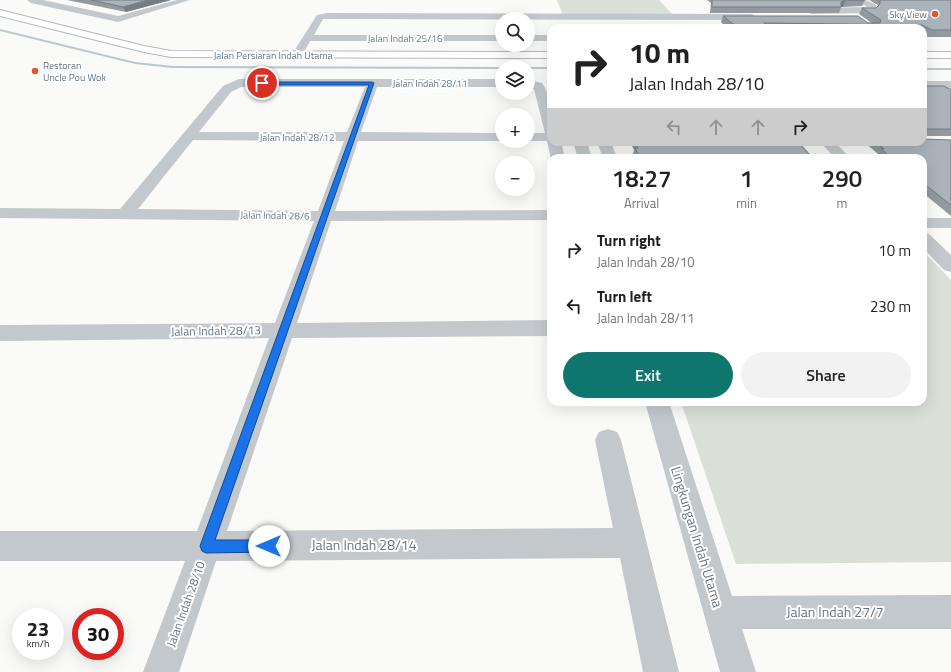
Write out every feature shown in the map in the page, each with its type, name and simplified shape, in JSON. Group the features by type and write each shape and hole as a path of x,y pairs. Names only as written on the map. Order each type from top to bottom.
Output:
{"main road":[{"path":"0,4 92,25"},
{"name":"Jalan Persiaran Indah Utama","path":"0,13 144,50 172,54 547,55"},
{"name":"Jalan Persiaran Indah Utama","path":"169,43 191,47 218,49 547,49"},
{"path":"927,48 951,48"},
{"path":"927,55 951,54"}],"street":[{"path":"31,0 114,18 125,18 186,0"},
{"path":"858,20 802,14 872,10 873,7 860,0"},
{"path":"664,6 681,24"},
{"path":"301,48 321,13 326,10 441,8 559,10"},
{"path":"321,13 643,17 700,17 763,14 707,12 690,8"},
{"path":"643,17 649,24"},
{"path":"700,17 707,24"},
{"name":"Jalan Indah 25/16","path":"308,38 495,38"},
{"path":"535,38 547,38"},
{"name":"Jalan Indah 28/11","path":"188,136 228,89 239,83 495,84"},
{"name":"Jalan Indah 28/10","path":"161,672 372,83"},
{"path":"927,85 951,85"},
{"path":"535,86 540,89 547,116"},
{"path":"124,214 188,136"},
{"name":"Jalan Indah 28/12","path":"188,136 495,137"},
{"path":"535,137 547,137"},
{"path":"831,146 839,154"},
{"name":"Jalan Indah 28/6","path":"1,214 324,216 547,215"},
{"path":"927,223 951,223"},
{"path":"927,242 951,266"},
{"name":"Jalan Indah 28/13","path":"0,333 547,328"},
{"name":"Lingkungan Indah Utama","path":"658,406 738,672"},
{"path":"608,440 661,672"},
{"name":"Jalan Indah 28/14","path":"0,546 631,543"},
{"name":"Jalan Indah 27/7","path":"720,613 951,612"}],"shaded area":[{"path":"557,0 659,0 675,17 563,16"},
{"path":"927,255 951,280 951,562 736,564 682,406 927,406"}],"building":[{"path":"91,0 148,0 123,7"},
{"path":"712,0 845,0 841,2 841,7 712,7"},
{"path":"880,0 951,0 951,30 932,30 927,28 927,24 733,24 723,16 858,16 868,23 880,23 881,20 862,8 876,8 880,4"},
{"path":"927,86 944,86 951,90 951,129 927,129"},
{"path":"927,139 951,140 951,205 927,186 927,154 887,154 881,149 884,149 880,146 927,146"},
{"path":"637,146 802,146 809,154 638,154 635,148 638,148"}],"waterway":[{"path":"0,30 135,63 173,67 495,68"},
{"path":"535,68 547,68"},
{"path":"927,69 951,69"}],"place":[{"name":"Sky View","path":"935,14"},
{"name":"Restoran Uncle Pou Wok","path":"35,71"}],"route":[{"path":"262,83 372,83 206,546 269,546"}]}
